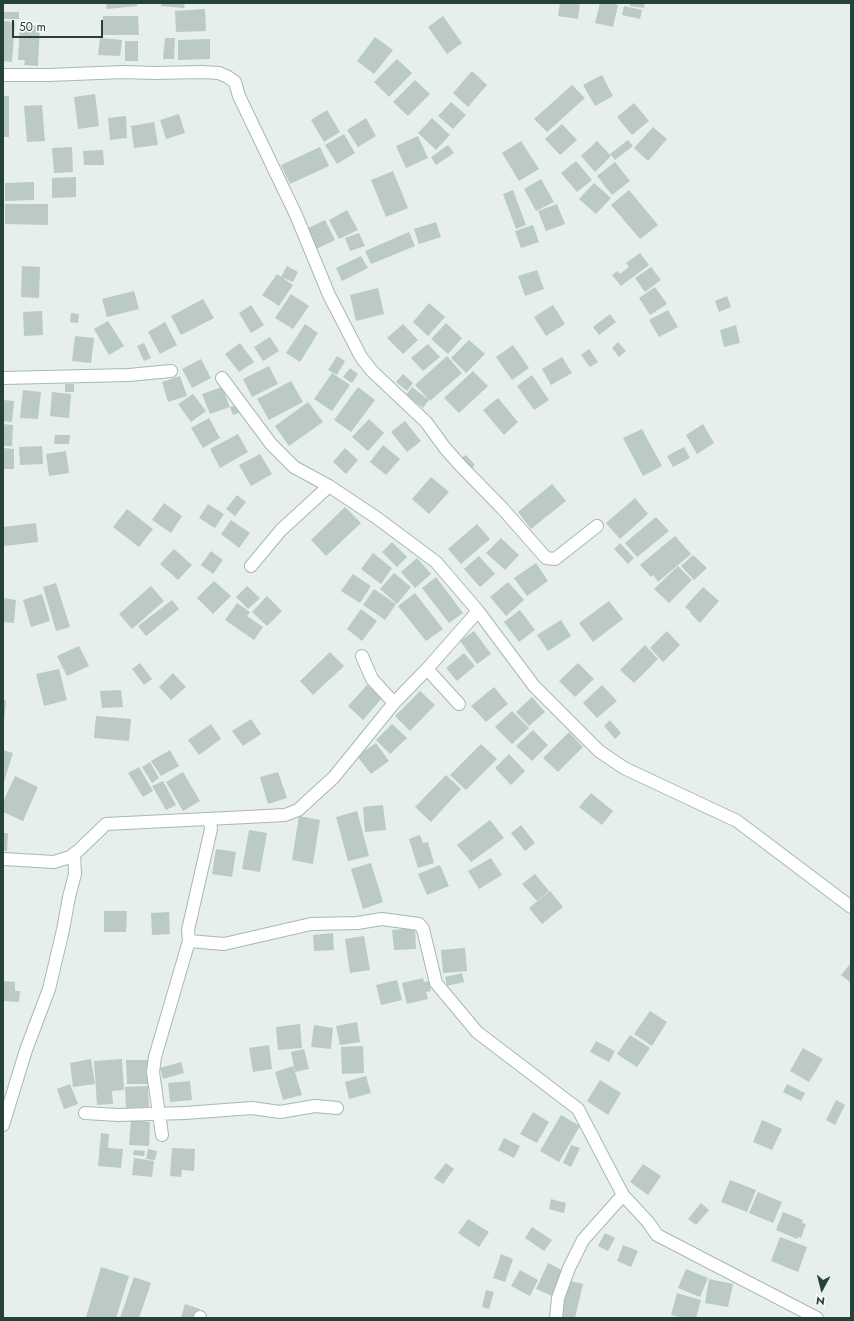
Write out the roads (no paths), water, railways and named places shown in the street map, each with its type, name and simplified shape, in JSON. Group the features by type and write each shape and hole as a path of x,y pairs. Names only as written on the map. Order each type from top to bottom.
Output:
{"street":[{"path":"3,75 202,72 219,73 235,82 239,96 296,215 328,295 361,357 372,371 426,422 444,448 503,509 546,558 555,559 597,526"},
{"path":"3,378 129,375 171,371"},
{"path":"222,378 271,444 294,467 329,486 377,518 436,562 478,611 534,686 599,751 624,768 737,821 851,907"},
{"path":"251,566 280,530 329,486"},
{"path":"3,859 54,862 70,857 106,824 285,814 298,810 334,777 394,703 427,669 478,611"},
{"path":"362,656 372,679 394,703"},
{"path":"427,669 458,704"},
{"path":"162,1135 153,1072 154,1057 189,941 188,930 211,829 210,819"},
{"path":"3,1125 26,1050 49,989 75,874 74,854"},
{"path":"189,941 224,944 311,924 357,924 382,919 419,924 423,929 436,983 477,1032 578,1109 623,1195 648,1222 657,1235 817,1318"},
{"path":"85,1113 118,1115 185,1113 252,1108 280,1112 315,1106 337,1108"},
{"path":"556,1318 558,1298 569,1268 583,1240 623,1195"}]}
